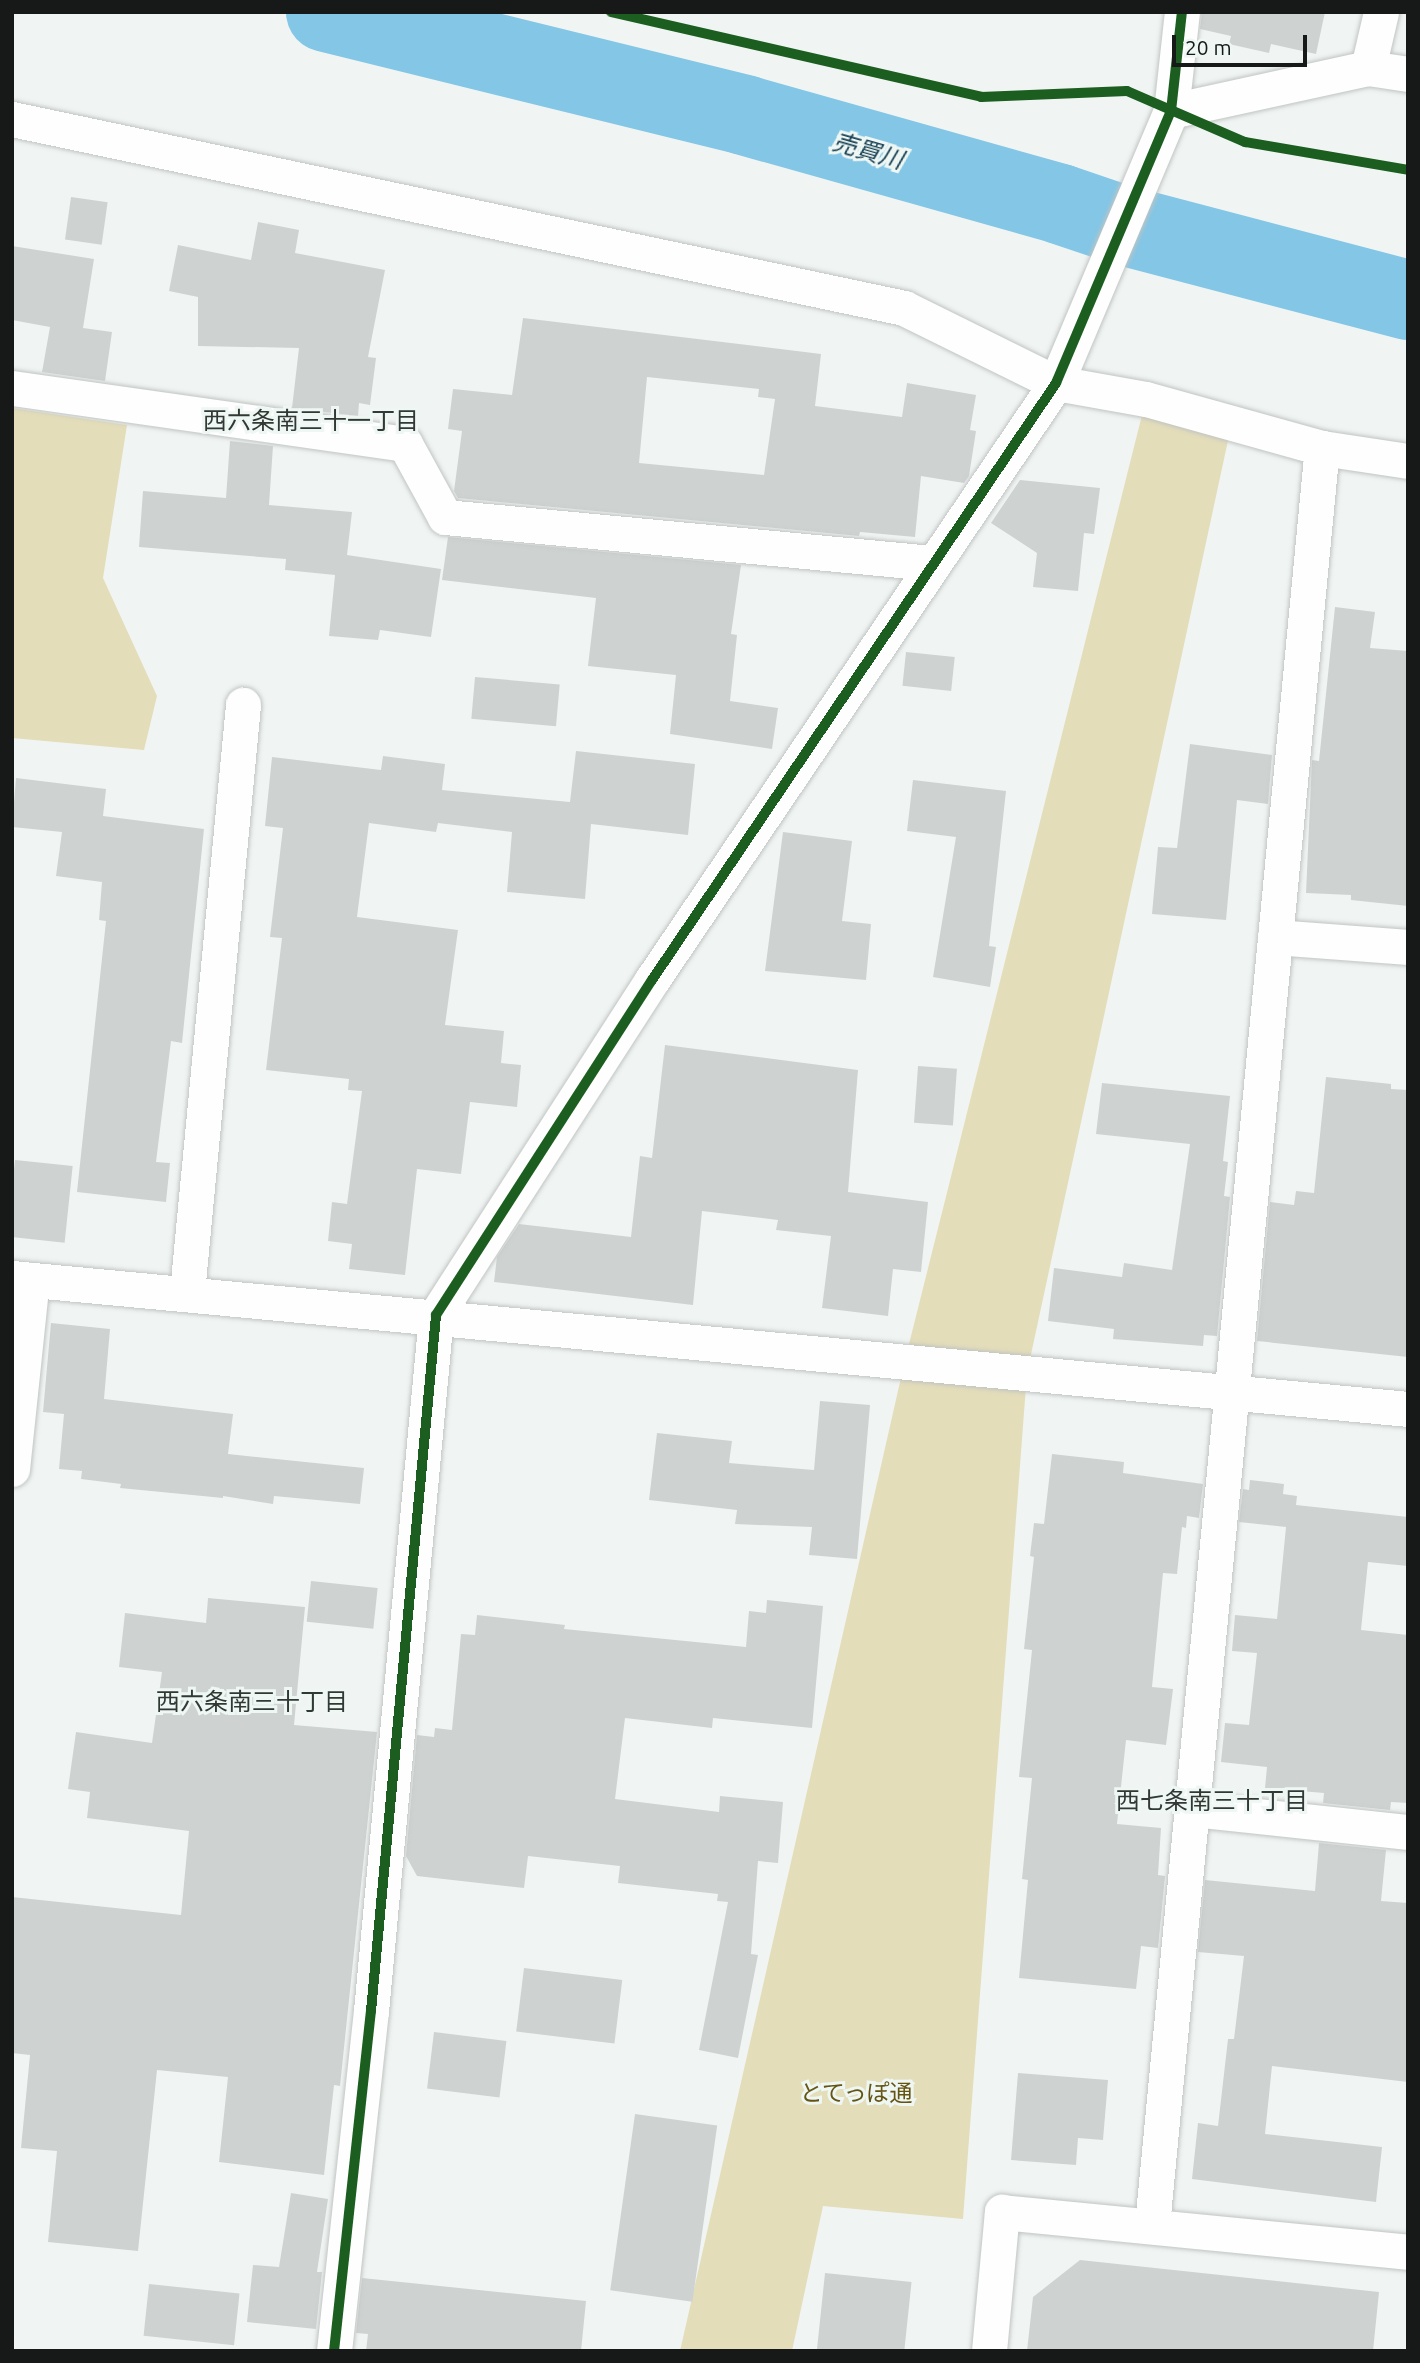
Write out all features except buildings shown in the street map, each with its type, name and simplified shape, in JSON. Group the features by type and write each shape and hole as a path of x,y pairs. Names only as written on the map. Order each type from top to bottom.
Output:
{"street":[{"path":"334,2351 371,2011 436,1315 652,980 1056,383 1165,123 1182,12"},
{"path":"1368,68 1381,12"},
{"path":"1165,123 1368,68 1408,74"},
{"path":"12,119 904,308 1056,383 1146,399 1322,448 1408,461"},
{"path":"12,388 405,444 445,517 934,564"},
{"path":"1152,2225 1322,448"},
{"path":"187,1292 243,705"},
{"path":"1275,937 1408,947"},
{"path":"12,1469 22,1279 436,1315 1408,1409"},
{"path":"1192,1809 1408,1832"},
{"path":"989,2351 1002,2212 1408,2252"}],"green space":[{"name":"とてっぽ通","path":"1146,399 1232,422 1027,1373 963,2219 823,2206 792,2351 680,2351 905,1360"},
{"path":"12,408 127,425 103,578 157,696 144,750 12,738"}],"waterway":[{"name":"売買川","path":"326,12 744,115 1060,204 1122,225 1408,300"}],"cycle path":[{"path":"611,12 981,97 1127,91 1245,142 1408,170"},
{"path":"334,2351 371,2011 436,1315 652,980 1056,383 1171,111 1182,12"}],"district":[{"name":"西六条南三十一丁目","path":"311,421"},
{"name":"西六条南三十丁目","path":"252,1702"},
{"name":"西七条南三十丁目","path":"1212,1801"}]}
